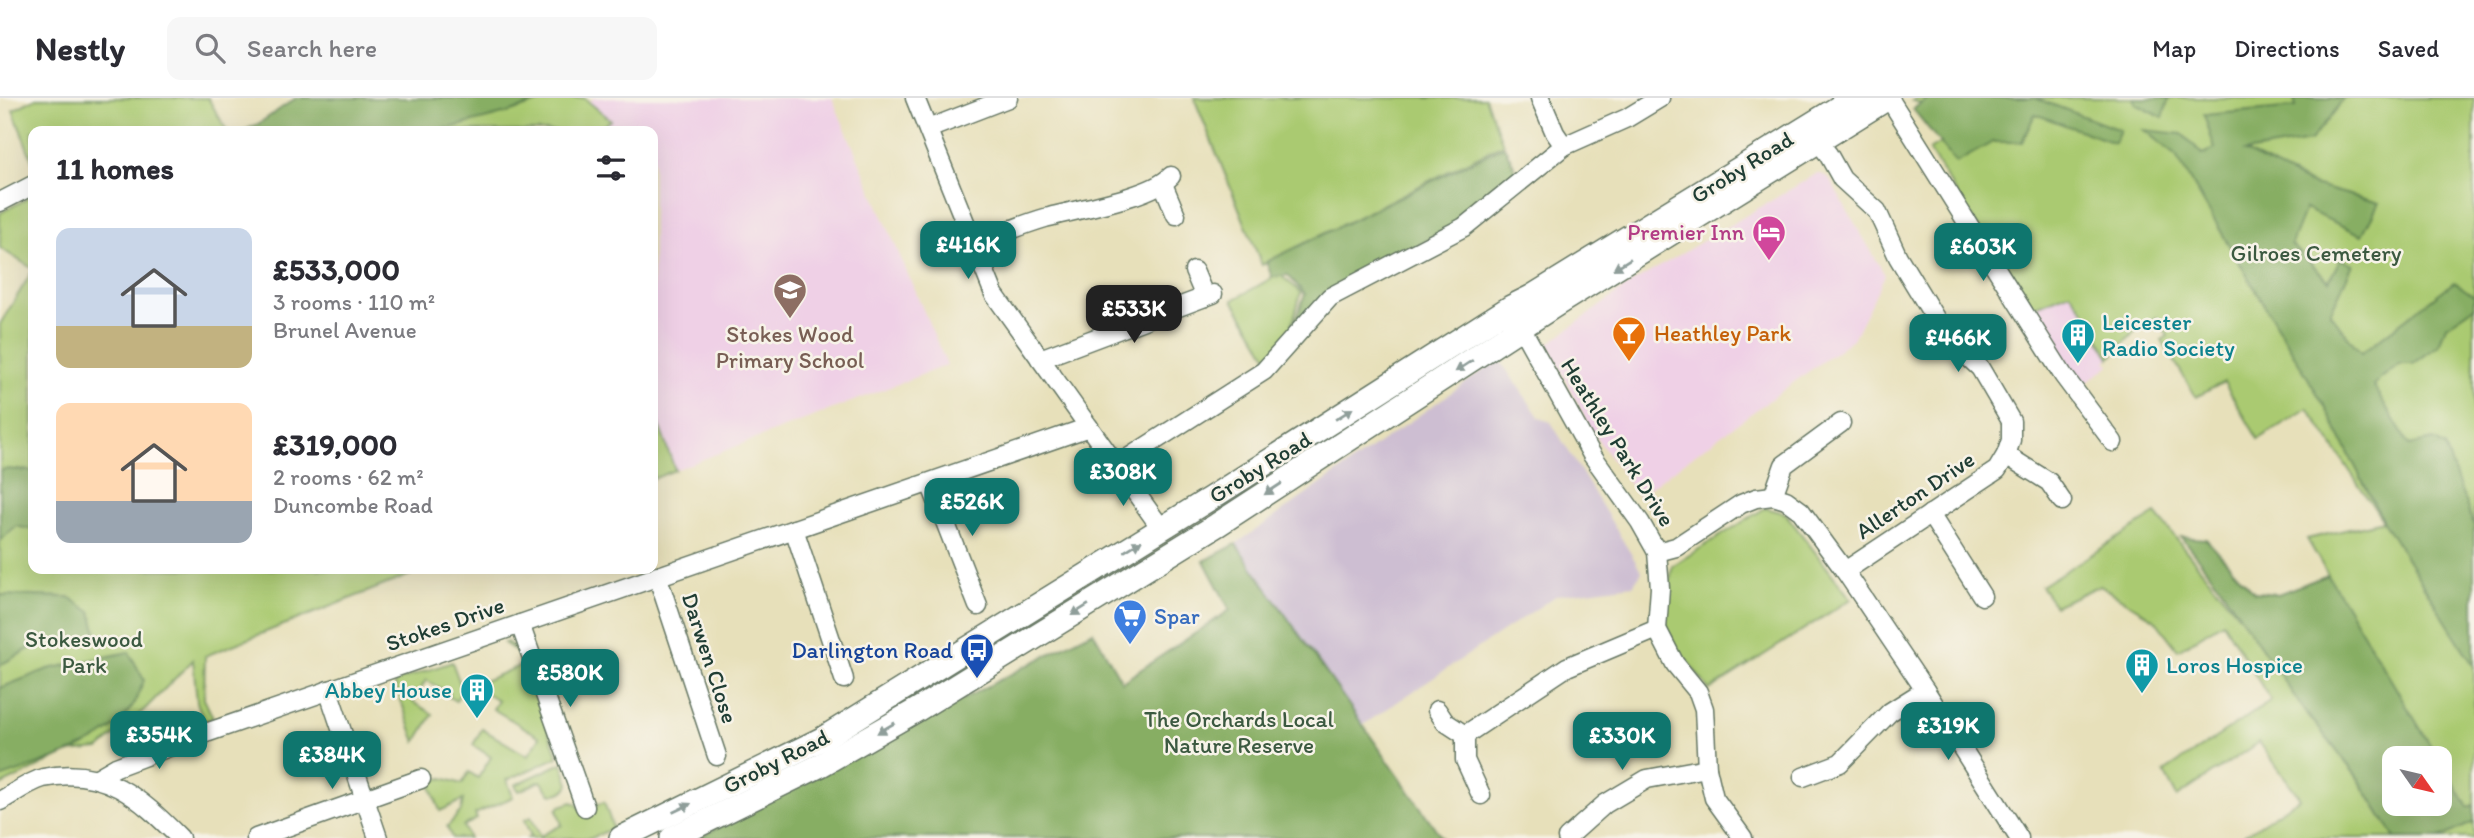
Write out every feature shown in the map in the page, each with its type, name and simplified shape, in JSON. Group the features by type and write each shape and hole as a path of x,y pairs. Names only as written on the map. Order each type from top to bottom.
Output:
{"main road":[{"name":"Groby Road","path":"621,838 822,739 1500,314 1854,98"},
{"name":"Groby Road","path":"672,838 821,765 917,710 1217,525 1557,304 1888,98"}],"street":[{"path":"915,98 994,294 1161,528"},
{"path":"928,129 1008,98"},
{"path":"1540,98 1555,133 1564,146"},
{"path":"1117,466 1264,371 1330,296 1467,225 1564,146 1628,118 1660,98"},
{"path":"1888,98 2063,375 2113,442"},
{"name":"Allerton Drive","path":"1818,141 1829,154 1842,178 1877,211 1898,257 1946,336 1980,368 2011,421 2011,440 1997,470 1845,571"},
{"path":"974,244 1044,219 1102,205 1167,180 1176,215"},
{"path":"0,202 28,188"},
{"path":"1040,359 1209,296 1195,271"},
{"name":"Heathley Park Drive","path":"1500,314 1522,329 1592,455 1640,522 1657,552 1660,588 1657,629"},
{"path":"1773,496 1784,465 1841,423"},
{"name":"Stokes Drive","path":"97,778 116,766 328,690 1089,427"},
{"path":"2006,455 2049,482 2062,501"},
{"path":"930,483 978,606"},
{"path":"1657,552 1676,547 1741,504 1756,498 1773,496 1786,500 1801,511 1925,690 2019,838"},
{"path":"1930,514 1982,596"},
{"path":"794,529 844,679"},
{"name":"Darwen Close","path":"657,575 717,756"},
{"path":"520,624 584,807"},
{"path":"1465,735 1567,667 1657,629 1675,664 1698,692 1704,709 1707,768 1714,798 1743,838"},
{"path":"328,690 378,838"},
{"path":"1803,777 1840,763 1890,712 1925,690"},
{"path":"1437,710 1445,722 1465,735"},
{"path":"1465,735 1465,760 1481,795"},
{"path":"1567,838 1605,804 1647,779 1707,768"},
{"path":"0,801 41,779 69,776 97,778 120,786 180,838"},
{"path":"256,838 421,779"}],"shaded area":[{"name":"Stokes Wood Primary School","path":"594,98 832,98 947,365 675,470 658,422 658,126 602,126 611,120 589,102"},
{"path":"1818,173 1828,177 1885,275 1853,339 1638,496 1591,430 1548,344 1630,284"},
{"path":"2070,292 2084,311 2110,358 2106,361 2110,365 2080,388 2029,309"},
{"path":"1499,359 1540,418 1551,422 1642,572 1633,585 1557,595 1363,725 1236,544"}],"green space":[{"path":"36,98 208,98 224,126 28,126 28,150 13,110"},
{"path":"296,98 551,98 458,126 254,126"},
{"path":"552,98 584,98 611,120 602,126 436,126"},
{"path":"1194,98 1485,98 1503,144 1262,265"},
{"name":"Gilroes Cemetery","path":"1917,98 2474,98 2474,838 2439,838 2439,816 2452,816 2452,746 2384,746 2254,592 2278,594 2328,575 2307,539 2383,521 2308,408 2258,439 2224,382 2196,397 2162,340 2168,336 2157,317 2134,332 2110,358 2084,311 2070,292 2029,309 1929,150 1979,119 1912,101"},
{"path":"1929,98 2035,98 2120,130 2114,143 2035,114 2022,142 1993,142 1956,163 1913,109"},
{"path":"2133,98 2169,98 2163,118 2136,104"},
{"path":"2294,98 2343,98 2310,141 2245,152 2313,185 2379,203 2362,235 2305,209 2291,244 2329,281 2340,259 2353,264 2330,313 2361,353 2454,282 2474,296 2474,307 2446,326 2439,345 2413,364 2399,364 2373,385 2409,445 2434,440 2445,447 2474,526 2474,666 2383,521 2324,405 2176,156 2144,130 2182,134 2203,154 2215,149 2204,115 2296,107"},
{"path":"1504,146 1519,176 1500,198 1333,295 1286,347 1305,294 1288,275 1272,277 1266,262"},
{"path":"28,198 28,266 0,248 0,213"},
{"path":"1279,274 1301,292 1286,347 1272,363 1233,300"},
{"name":"Stokeswood Park","path":"28,278 28,574 412,574 205,656 204,699 213,718 204,722 197,702 193,660 145,709 99,749 69,752 0,786 0,324"},
{"path":"658,422 675,470 658,477"},
{"path":"5,469 28,471 28,529 16,526 0,541 0,472"},
{"path":"1765,508 1785,513 1851,599 1709,690 1680,652 1667,626 1672,566"},
{"path":"2156,514 2242,619 2299,703 2357,777 2395,838 2239,838 2300,798 2259,742 2177,797 2164,772 2271,701 2223,622 2178,650 2155,620 2100,585 2055,606 2041,586"},
{"path":"2181,537 2206,539 2254,592 2278,594 2328,575 2431,746 2382,746 2382,816 2452,816 2452,780 2468,807 2474,805 2474,822 2440,838 2395,838 2357,776 2299,703 2219,585"},
{"name":"The Orchards Local Nature Reserve","path":"1236,544 1442,838 698,838 1093,631 1122,682 1230,610 1204,561"},
{"path":"0,595 69,597 91,612 98,637 42,642 0,665"},
{"path":"507,642 519,650 558,757 507,780 513,797 475,814 477,819 463,826 469,838 452,838 447,827 461,811 463,800 440,811 429,781 443,778 462,784 469,772 478,778 491,757 473,745 482,729 528,756 540,737 493,709 498,700 479,689 484,681 522,665 517,652 504,643"},
{"path":"129,652 144,680 135,702 122,719 108,731 73,751 0,778 0,688 48,669"},
{"path":"452,662 462,689 456,701 449,697 450,694 426,680 413,702 433,714 416,742 394,682"},
{"path":"562,763 569,784 561,792 550,793 541,781 519,791 515,785"},
{"path":"572,802 581,810 604,802 613,828 592,838 528,838 531,836 524,820 531,817 540,836 562,825 557,810 560,806"}],"place":[{"name":"Premier Inn","path":"1769,262"},
{"name":"Stokes Wood Primary School","path":"790,320"},
{"name":"Heathley Park","path":"1629,363"},
{"name":"Leicester Radio Society","path":"2078,365"},
{"name":"Spar","path":"1130,646"},
{"name":"Darlington Road","path":"977,680"},
{"name":"Loros Hospice","path":"2142,695"},
{"name":"Abbey House","path":"477,720"}]}
